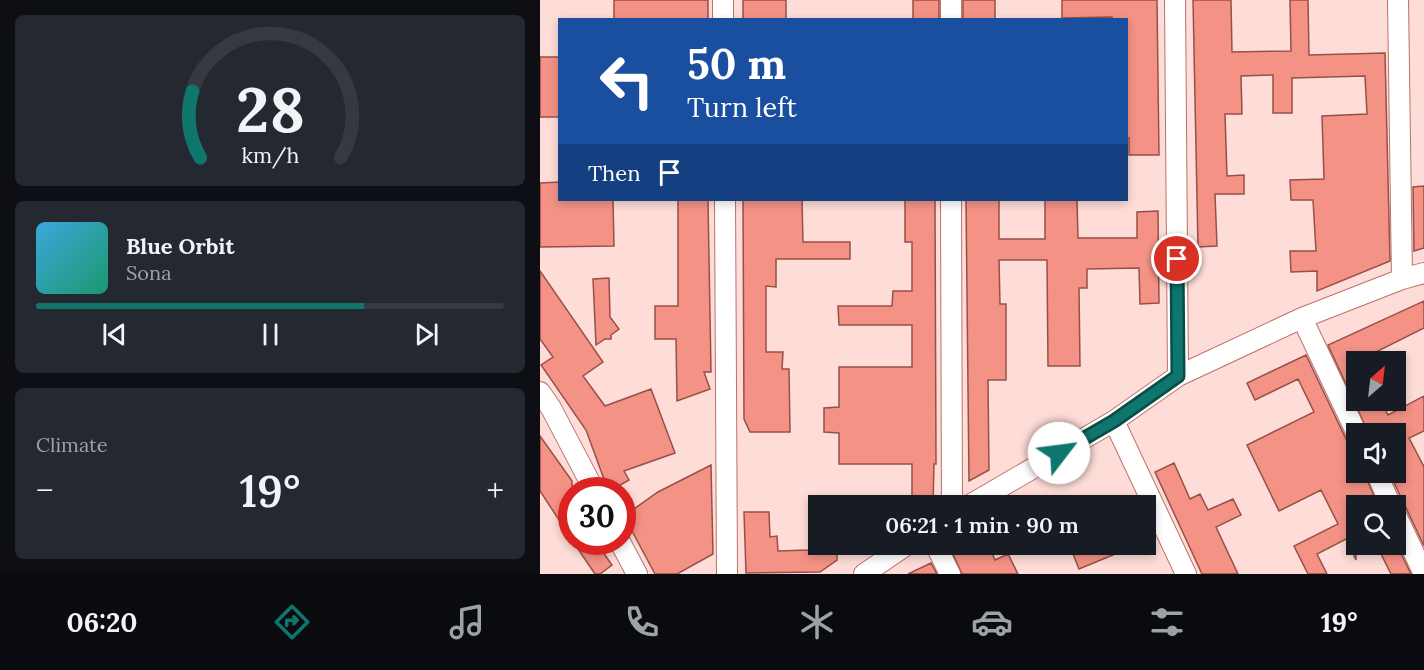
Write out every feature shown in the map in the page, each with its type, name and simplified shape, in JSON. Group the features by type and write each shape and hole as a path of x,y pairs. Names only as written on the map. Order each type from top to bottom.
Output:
{"street":[{"path":"723,0 723,18"},
{"path":"951,0 951,18"},
{"path":"1175,0 1178,376"},
{"path":"1398,0 1402,279"},
{"path":"724,201 727,574"},
{"path":"951,201 952,495"},
{"path":"987,495 1114,421 1178,376 1302,318 1402,279 1424,273"},
{"path":"1302,318 1352,423"},
{"path":"540,392 551,408 587,477"},
{"path":"1114,421 1186,574"},
{"path":"1406,536 1424,574"},
{"path":"627,555 637,574"},
{"path":"864,574 892,555"},
{"path":"940,555 950,574"}],"building":[{"path":"614,0 708,0 708,18 614,18"},
{"path":"743,0 786,0 786,18 743,18"},
{"path":"913,0 939,0 939,18 913,18"},
{"path":"963,0 995,0 995,18 963,18"},
{"path":"1062,0 1157,0 1159,155 1129,155 1128,18 1062,18"},
{"path":"1193,0 1231,0 1232,52 1291,51 1290,0 1308,0 1309,55 1385,53 1390,261 1317,291 1317,271 1291,272 1290,251 1316,251 1313,200 1291,200 1290,180 1324,179 1322,116 1367,114 1365,76 1292,78 1292,113 1273,113 1273,75 1241,76 1242,114 1225,114 1227,176 1244,175 1244,194 1215,194 1217,246 1198,247"},
{"path":"540,57 558,57 558,117 540,117"},
{"path":"558,182 558,201 613,201 614,246 540,247 540,183"},
{"path":"1424,186 1424,248 1414,251 1413,187"},
{"path":"678,201 708,201 711,372 704,372 710,389 677,401 676,339 655,339 655,306 678,306"},
{"path":"743,201 802,201 803,242 850,242 850,259 776,259 776,287 766,286 766,352 783,352 782,369 789,369 790,432 750,432 744,419"},
{"path":"905,201 935,201 936,464 934,464 933,495 912,495 912,464 839,464 839,433 824,432 824,408 839,407 839,367 912,367 912,325 839,325 838,306 892,306 893,291 912,291 912,242 905,242"},
{"path":"966,201 999,201 999,239 1045,239 1045,201 1077,201 1078,238 1137,238 1137,212 1158,211 1159,303 1140,304 1139,268 1087,269 1087,288 1079,288 1080,366 1048,366 1047,260 999,260 1000,304 1006,304 1006,380 988,380 989,470 969,481"},
{"path":"540,271 603,362 583,376 605,406 651,389 675,453 624,471 627,477 603,477 586,430 541,365 553,357 540,339"},
{"path":"609,278 610,317 619,329 611,335 611,339 605,339 596,345 593,279"},
{"path":"1424,301 1424,328 1378,351 1346,351 1346,384 1328,345"},
{"path":"1306,355 1346,439 1346,483 1369,483 1373,495 1346,495 1346,539 1317,554 1327,574 1308,574 1294,546 1338,524 1321,490 1279,511 1247,445 1314,412 1298,379 1255,400 1247,383"},
{"path":"1424,396 1424,431 1409,438 1424,467 1424,546 1406,508 1406,495 1400,495 1394,483 1406,483 1406,423 1364,423 1358,411 1386,411 1388,415 1396,411 1406,411 1406,406"},
{"path":"540,436 569,477 558,477 558,518 540,491"},
{"path":"1174,463 1190,499 1200,494 1208,510 1233,499 1241,515 1216,527 1238,574 1202,574 1155,472"},
{"path":"711,465 713,554 677,574 655,574 636,538 636,508 658,492"},
{"path":"744,512 769,512 770,537 777,536 778,551 808,550 808,555 837,555 837,560 820,572 746,573"},
{"path":"582,555 605,555 612,565 600,574 595,574"},
{"path":"953,555 993,555 995,560 1008,555 1018,574 962,574"},
{"path":"1073,555 1113,555 1079,569"},
{"path":"1382,555 1402,555 1411,574 1391,574"},
{"path":"931,563 937,574 908,574"}],"route":[{"path":"1059,453 1114,421 1178,376 1177,259"}]}
